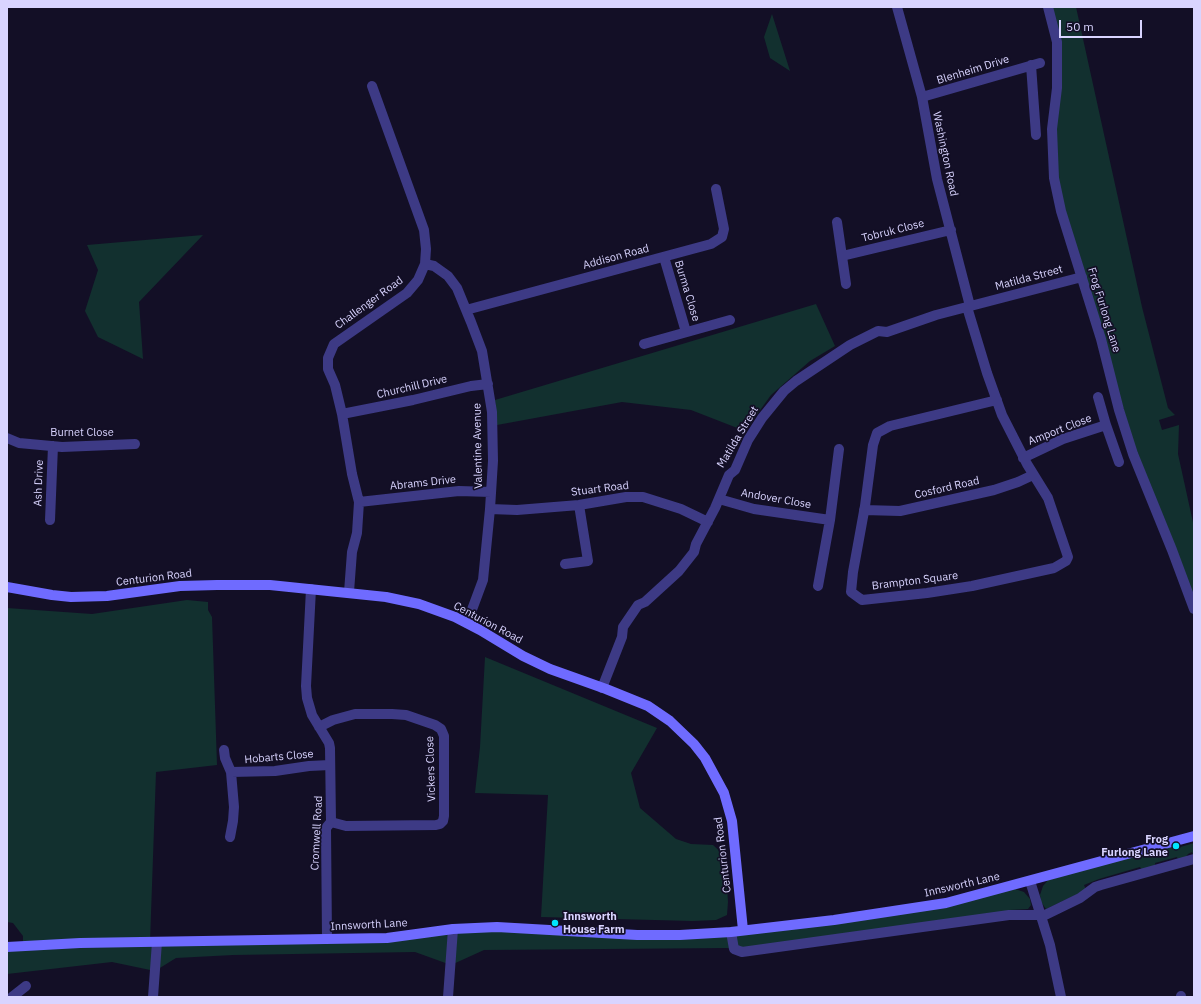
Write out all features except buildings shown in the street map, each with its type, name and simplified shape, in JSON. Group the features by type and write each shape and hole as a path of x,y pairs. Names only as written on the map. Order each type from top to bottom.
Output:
{"street":[{"name":"Washington Road","path":"898,7 922,98 937,179 969,306"},
{"name":"Frog Furlong Lane","path":"1048,7 1057,42 1057,88 1052,129 1054,178 1061,211 1101,339 1119,410 1133,454 1194,609"},
{"name":"Blenheim Drive","path":"922,98 1035,64 1036,135"},
{"name":"Challenger Road","path":"349,592 352,552 357,532 358,502 342,414 335,385 328,370 328,358 334,344 407,293 418,280 425,264 426,249 424,230 372,86"},
{"name":"Addison Road","path":"466,310 711,244 722,237 724,229 716,189"},
{"path":"836,222 846,284"},
{"name":"Tobruk Close","path":"842,256 950,230"},
{"name":"Burma Close","path":"664,257 686,332"},
{"name":"Valentine Avenue","path":"425,264 434,266 448,276 457,288 482,351 492,412 493,461 483,580 467,623"},
{"name":"Matilda Street","path":"602,688 622,637 623,627 626,622 638,605 645,602 686,563 694,552 696,544 719,499 729,475 735,470 748,440 762,418 784,391 796,381 850,345 878,331 887,332 920,320 969,306 1082,277"},
{"name":"Brampton Square","path":"969,306 987,373 997,400 1002,414 1023,458 1048,498 1068,557 1066,561 1054,568 972,586 862,600 851,592 873,445 877,433 890,426 997,400"},
{"name":"Burma Close","path":"644,344 730,320"},
{"name":"Churchill Drive","path":"342,414 413,400 471,386 488,384"},
{"name":"Amport Close","path":"1098,396 1119,462"},
{"name":"Amport Close","path":"1023,458 1063,439 1106,425"},
{"name":"Burnet Close","path":"7,438 19,442 62,447 135,444"},
{"name":"Ash Drive","path":"50,520 52,446"},
{"path":"818,586 830,520 839,449"},
{"name":"Cosford Road","path":"864,510 900,511 994,490 1033,475"},
{"name":"Abrams Drive","path":"358,502 459,491 491,492"},
{"name":"Stuart Road","path":"490,509 517,510 579,504 626,496 643,498 681,509 708,522"},
{"name":"Andover Close","path":"719,499 754,509 830,520"},
{"path":"565,564 588,561 579,504"},
{"name":"Centurion Road","path":"7,586 52,595 90,597 130,594 180,586 270,585 311,588 386,597 419,604 467,623 550,669 648,706 670,721 694,744 705,758 716,777 729,807 732,821 743,930"},
{"name":"Cromwell Road","path":"311,588 306,686 310,708 329,743 331,822 326,828 327,939"},
{"name":"Vickers Close","path":"319,727 333,720 355,714 406,715 438,727 442,730 444,740 444,816 443,821 440,824 346,826 331,822"},
{"name":"Hobarts Close","path":"224,750 225,758 231,772 234,814 230,837"},
{"name":"Hobarts Close","path":"231,772 275,771 309,766 330,765"},
{"name":"Innsworth Lane","path":"7,946 80,943 388,938 453,929 497,927 638,935 680,935 731,932 834,920 946,903 1194,836"},
{"path":"731,932 734,949 742,952 1009,915 1041,916 1080,898 1095,887 1194,858"},
{"path":"1030,881 1050,945 1061,997"},
{"path":"448,997 453,929"},
{"path":"153,997 157,942"},
{"path":"15,996 26,986"}],"green space":[{"path":"1048,7 1076,7 1142,307 1168,408 1175,415 1159,420 1162,430 1179,425 1178,454 1194,527 1194,609 1133,454 1054,178 1057,88"},
{"path":"772,14 790,71 770,58 764,37"},
{"path":"203,235 139,302 143,359 98,337 85,311 98,270 87,245"},
{"path":"816,304 835,346 810,361 771,395 745,431 691,410 622,402 497,425 495,400"},
{"path":"187,600 208,602 208,610 212,617 217,765 156,772 150,942 327,939 453,929 584,933 731,932 1015,889 1024,892 1030,899 1031,905 1028,909 1009,910 1009,915 734,949 484,950 451,965 415,952 233,955 176,958 155,971 112,962 7,974 7,947 23,945 23,936 13,923 7,922 7,608 92,614"},
{"path":"485,657 657,728 631,773 640,808 676,839 691,844 713,845 725,856 728,902 727,915 716,920 692,921 541,917 548,795 475,793 480,747"},
{"path":"1194,843 1194,858 1192,852 1185,858 1178,860 1177,857 1155,863 1155,866 1142,870 1140,867 1099,879 1084,885 1086,890 1046,909 1041,902 1040,895 1043,886 1048,880 1175,844 1177,848"}],"place":[{"name":"Frog Furlong Lane","path":"1176,846"},
{"name":"Innsworth House Farm","path":"555,923"}]}
